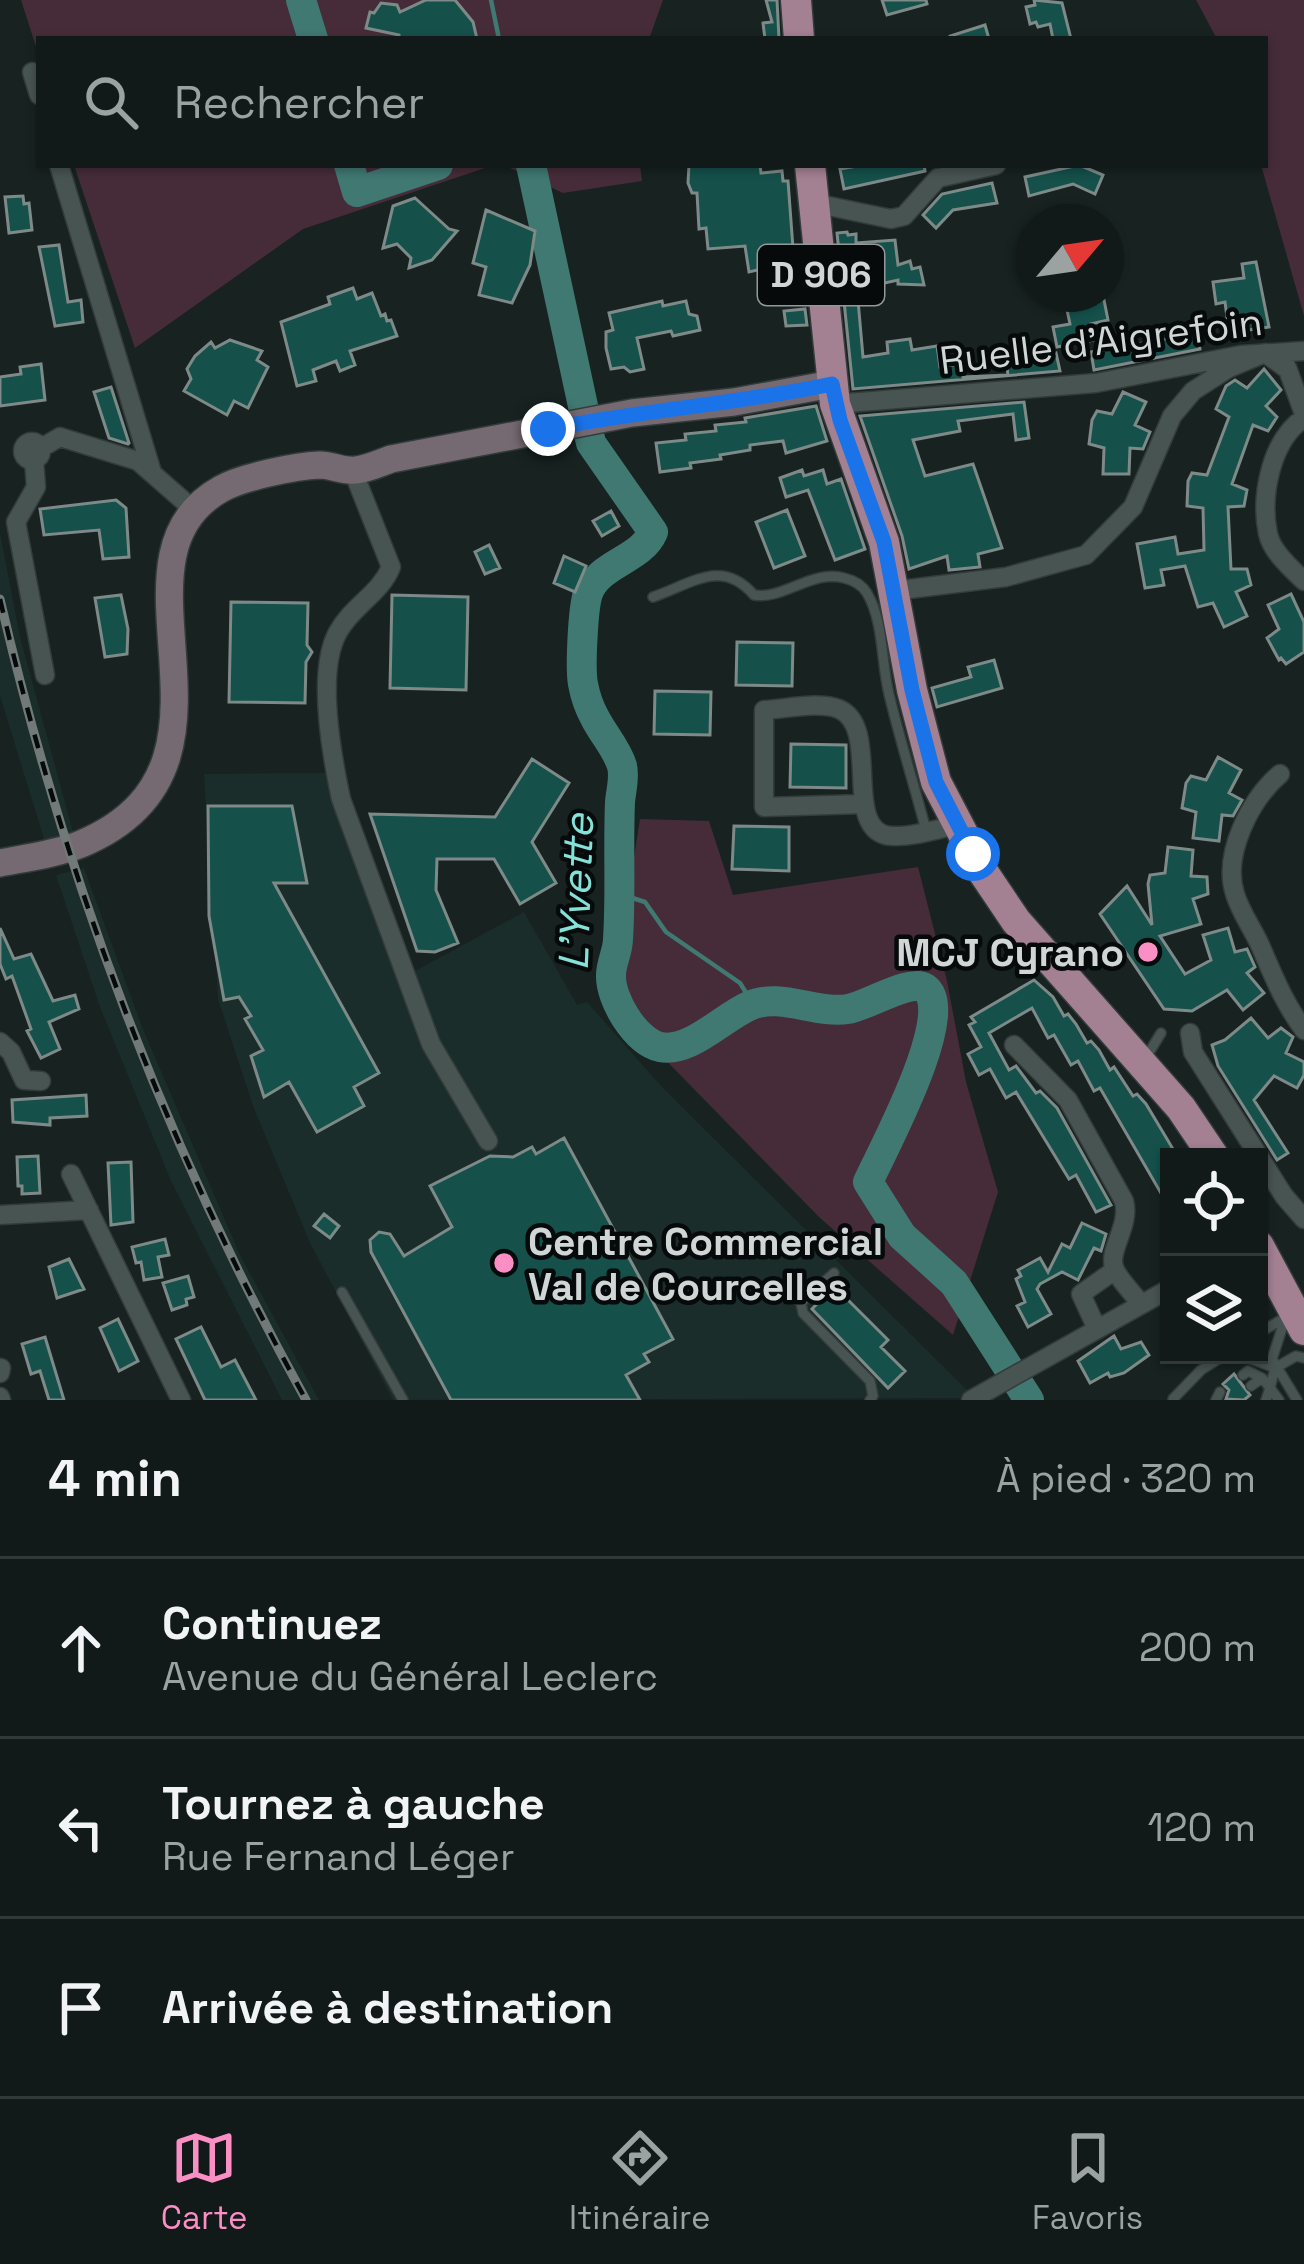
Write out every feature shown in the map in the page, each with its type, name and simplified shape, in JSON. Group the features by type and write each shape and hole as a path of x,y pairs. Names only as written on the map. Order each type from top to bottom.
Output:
{"main road":[{"path":"796,0 799,36"},
{"name":"D 906","path":"811,168 834,394"},
{"path":"834,394 884,542 912,690 936,782 957,825 1016,921 1143,1063 1208,1148"},
{"path":"1264,1256 1293,1318"}],"street":[{"path":"32,72 36,85"},
{"path":"60,168 151,469"},
{"path":"814,203 891,219 904,216 938,178 983,168"},
{"name":"Ruelle d'Aigrefoin","path":"834,394 1096,383 1304,351"},
{"path":"893,591 1006,577 1086,555 1133,507 1172,416 1193,391 1229,368 1278,358 1304,416 1290,427 1277,451 1266,492 1269,538 1304,581"},
{"path":"0,863 78,845 110,829 142,802 160,777 172,751 175,701 169,579 178,539 194,510 219,490 321,465 353,471 391,459 632,412 834,394"},
{"path":"45,675 16,522 36,487 38,454 59,437 138,460 194,510"},
{"path":"353,471 391,567 386,579 336,634 329,663 334,769 431,1044 488,1141"},
{"path":"863,804 764,807 764,710 835,707 845,713 861,744 863,804 878,831 890,837 957,825"},
{"path":"1280,774 1253,806 1232,872 1234,893 1276,985 1304,1030"},
{"path":"1190,1033 1193,1052 1284,1196 1304,1219"},
{"path":"0,1042 11,1052 24,1080 41,1081"},
{"path":"1014,1045 1068,1100 1124,1201 1128,1216 1112,1257 1115,1270 1141,1304"},
{"path":"71,1174 181,1400"},
{"path":"0,1215 89,1210"},
{"path":"1096,1328 1081,1294 1115,1270"},
{"path":"971,1400 1160,1294"}],"lane":[{"path":"653,597 723,573 738,577 754,596 765,597 834,576 860,585 876,618 888,691 926,830"},
{"path":"1143,1063 1162,1033"},
{"path":"834,1273 801,1304 803,1312 870,1381 870,1400"},
{"path":"342,1292 404,1400"},
{"path":"1293,1318 1272,1359 1297,1400"},
{"path":"1275,1368 1296,1356 1304,1358"},
{"path":"1173,1399 1211,1364"},
{"path":"1265,1364 1275,1368"},
{"path":"1270,1397 1275,1368"},
{"path":"1243,1375 1248,1371 1262,1378 1270,1397"},
{"path":"1251,1386 1262,1378"}],"shaded area":[{"path":"21,0 663,0 650,36 36,36 36,47"},
{"path":"1196,0 1304,0 1304,316 1262,168 1268,168 1268,36 1215,36"},
{"path":"75,168 485,168 303,229 135,348"},
{"path":"510,168 640,168 642,181 563,193"},
{"path":"0,533 20,637 73,832 45,842 0,696"},
{"path":"330,773 404,977 524,912 577,1005 587,1002 663,1088 975,1398 393,1400 310,1243 253,1106 218,999 204,774"},
{"path":"640,819 709,821 733,895 918,867 966,1082 998,1192 953,1335 819,1217 648,1042 617,966"},
{"path":"84,868 142,1027 240,1255 319,1400 282,1400 171,1181 100,1007 56,875"}],"building":[{"path":"426,0 455,0 473,22 476,36 399,36 366,28 370,12 381,3 397,5 400,12"},
{"path":"766,0 777,0 779,36 765,36 763,23 772,22"},
{"path":"882,0 926,0 927,4 887,15"},
{"path":"1034,0 1062,3 1070,36 1052,36 1050,24 1030,24 1026,7 1035,5"},
{"path":"985,25 988,36 950,36"},
{"path":"689,168 782,171 783,181 788,181 793,248 798,247 800,260 749,272 745,246 708,249 706,228 699,229 697,193 692,193"},
{"path":"924,168 925,171 844,189 840,169"},
{"path":"1066,168 1086,168 1103,175 1095,194 1073,184 1029,196 1025,177"},
{"path":"992,183 997,203 953,210 936,228 923,215 942,194"},
{"path":"23,196 24,204 29,203 32,230 9,233 5,197"},
{"path":"415,198 457,231 432,260 409,268 411,258 397,244 383,248 393,206"},
{"path":"486,210 535,231 530,265 512,303 479,295 486,267 473,263"},
{"path":"837,233 856,234 856,243 895,240 898,265 910,261 912,269 920,267 924,285 898,284 898,280 857,289 863,357 888,353 887,342 910,339 912,350 937,346 940,367 960,364 963,377 1008,375 1006,359 1056,353 1060,371 853,389"},
{"path":"59,245 68,302 81,300 83,322 55,326 39,247"},
{"path":"1256,262 1269,327 1229,333 1225,302 1216,304 1213,282 1244,278 1242,264"},
{"path":"353,288 357,299 372,293 381,316 391,320 397,336 350,351 355,365 340,371 336,361 313,370 316,381 297,386 281,322 330,304 328,297"},
{"path":"662,301 663,306 686,301 700,330 637,338 644,369 611,369 606,348 606,332 613,330 609,313"},
{"path":"805,309 807,325 786,326 784,311"},
{"path":"1067,312 1106,312 1108,320 1091,324 1094,340 1057,347 1053,327 1070,324"},
{"path":"1197,326 1200,349 1094,370 1091,352 1184,336 1183,327"},
{"path":"230,340 262,351 257,360 268,367 248,408 234,401 227,415 184,391 191,379 187,369 195,356 211,342 215,348"},
{"path":"41,364 45,400 0,406 0,377"},
{"path":"1264,369 1281,390 1266,406 1277,417 1268,431 1253,425 1232,484 1247,490 1244,506 1228,507 1231,569 1247,569 1251,585 1236,592 1247,616 1224,627 1213,603 1198,607 1185,566 1161,570 1164,585 1145,588 1137,544 1175,537 1178,554 1204,550 1203,508 1187,506 1188,481 1192,473 1207,475 1229,417 1216,409 1226,386 1235,380 1247,388"},
{"path":"111,387 128,444 109,438 94,392"},
{"path":"1123,392 1146,402 1135,425 1150,432 1143,449 1130,448 1129,474 1103,474 1104,448 1089,444 1092,420 1097,411 1112,414"},
{"path":"1024,402 1029,438 1016,440 1013,414 958,421 960,431 913,440 925,476 973,464 1002,548 978,554 980,567 949,570 947,556 909,569 860,416"},
{"path":"816,406 827,441 786,453 783,441 750,445 750,450 720,455 721,459 690,463 691,468 660,472 656,443 686,440 685,434 716,431 715,425 746,422 745,418"},
{"path":"802,470 804,476 823,470 827,484 841,479 865,549 835,560 808,490 786,497 780,478"},
{"path":"116,500 126,508 129,557 103,559 99,530 44,535 40,509"},
{"path":"787,510 805,556 774,568 756,522"},
{"path":"611,511 619,526 602,536 593,521"},
{"path":"489,545 500,568 485,574 475,552"},
{"path":"564,556 586,566 575,592 554,583"},
{"path":"1291,594 1304,622 1304,652 1286,664 1267,638 1279,629 1268,605"},
{"path":"121,595 127,654 105,657 95,598"},
{"path":"392,595 468,597 466,690 390,688"},
{"path":"231,602 308,603 307,645 312,652 306,662 305,703 229,702"},
{"path":"737,642 793,643 792,686 736,685"},
{"path":"994,660 1002,688 937,707 932,688 971,677 968,667"},
{"path":"655,691 711,692 710,735 654,734"},
{"path":"791,744 846,745 846,788 790,787"},
{"path":"1218,757 1241,770 1229,793 1242,800 1233,816 1222,815 1219,841 1193,838 1196,812 1182,808 1186,783 1191,776 1206,780"},
{"path":"532,759 569,783 532,842 556,883 520,904 494,859 437,859 436,890 458,943 435,952 417,951 370,814 495,817"},
{"path":"208,806 292,806 307,883 274,883 379,1073 354,1087 364,1106 317,1132 289,1082 264,1097 251,1056 263,1050 245,1019 251,1016 239,997 224,1000 209,916"},
{"path":"734,826 789,827 789,871 732,869"},
{"path":"1168,847 1193,850 1191,876 1207,877 1208,894 1193,899 1201,924 1160,936 1185,974 1211,960 1203,935 1228,928 1235,952 1247,949 1255,967 1247,973 1264,993 1243,1010 1227,990 1192,1011 1164,1009 1100,914 1127,886 1152,925 1148,884 1150,875 1165,873"},
{"path":"0,928 14,959 31,954 53,1001 75,995 79,1009 49,1022 60,1049 41,1058 27,1031 31,1029 12,976 6,979 0,964"},
{"path":"1034,980 1053,997 1087,1043 1091,1041 1099,1050 1110,1070 1114,1067 1133,1096 1137,1094 1146,1104 1172,1148 1160,1148 1160,1191 1100,1088 1094,1091 1078,1061 1071,1065 1054,1035 1048,1038 1032,1008 989,1033 1009,1070 1016,1066 1036,1093 1040,1091 1057,1108 1111,1205 1096,1212 1076,1175 1069,1179 1016,1092 1006,1098 990,1069 979,1075 968,1054 981,1047 969,1025 975,1022 971,1017"},
{"path":"1251,1018 1268,1038 1281,1028 1293,1037 1286,1053 1304,1062 1297,1088 1274,1076 1254,1100 1288,1153 1277,1160 1218,1066 1212,1045"},
{"path":"86,1095 87,1116 50,1118 50,1125 13,1122 12,1100"},
{"name":"Centre Commercial Val de Courcelles","path":"564,1138 673,1339 644,1354 649,1362 626,1375 640,1400 451,1400 371,1252 370,1240 379,1232 390,1234 404,1256 452,1227 430,1186 490,1156 513,1157 532,1147 536,1154"},
{"path":"38,1156 40,1193 22,1194 17,1157"},
{"path":"131,1162 133,1222 111,1225 108,1163"},
{"path":"324,1214 339,1226 330,1238 314,1226"},
{"path":"1082,1223 1106,1234 1101,1251 1094,1248 1078,1280 1062,1272 1040,1284 1037,1289 1051,1314 1028,1327 1017,1306 1025,1302 1016,1279 1021,1276 1018,1270 1040,1258 1048,1272 1062,1244 1070,1248"},
{"path":"165,1239 169,1255 158,1257 162,1277 144,1280 132,1247"},
{"path":"69,1259 84,1289 57,1298 49,1267"},
{"path":"188,1276 194,1297 172,1310 163,1283"},
{"path":"834,1286 888,1340 881,1347 905,1371 888,1388 812,1309"},
{"path":"118,1319 138,1361 119,1371 100,1328"},
{"path":"201,1327 221,1367 235,1360 256,1400 205,1400 176,1339"},
{"path":"1114,1336 1121,1349 1141,1342 1149,1355 1124,1373 1110,1377 1108,1373 1090,1383 1078,1361"},
{"path":"45,1337 64,1400 49,1400 40,1371 31,1374 22,1344"},
{"path":"1234,1374 1250,1395 1244,1400 1226,1399 1229,1390 1223,1384"}],"waterway":[{"name":"L'Yvette","path":"301,0 312,36"},
{"name":"L'Yvette","path":"491,0 498,36"},
{"name":"L'Yvette","path":"350,168 357,192 429,168"},
{"name":"L'Yvette","path":"532,168 591,443 653,532 639,549 593,583 583,624 585,693 623,771 618,939 611,975 615,996 642,1037 671,1047 694,1040 761,1002 848,1009 910,987 925,988 933,1002 925,1052 868,1182 902,1236 954,1283 1029,1400"},
{"path":"620,894 645,902 666,932 740,983 753,1004"}],"railway":[{"path":"0,599 56,807 125,1010 208,1208 306,1400"}],"place":[{"name":"MCJ Cyrano","path":"1148,952"},
{"name":"Centre Commercial Val de Courcelles","path":"504,1263"}],"route":[{"path":"548,429 632,412 734,402 832,384 840,420 884,542 912,690 936,782 973,854"}]}
